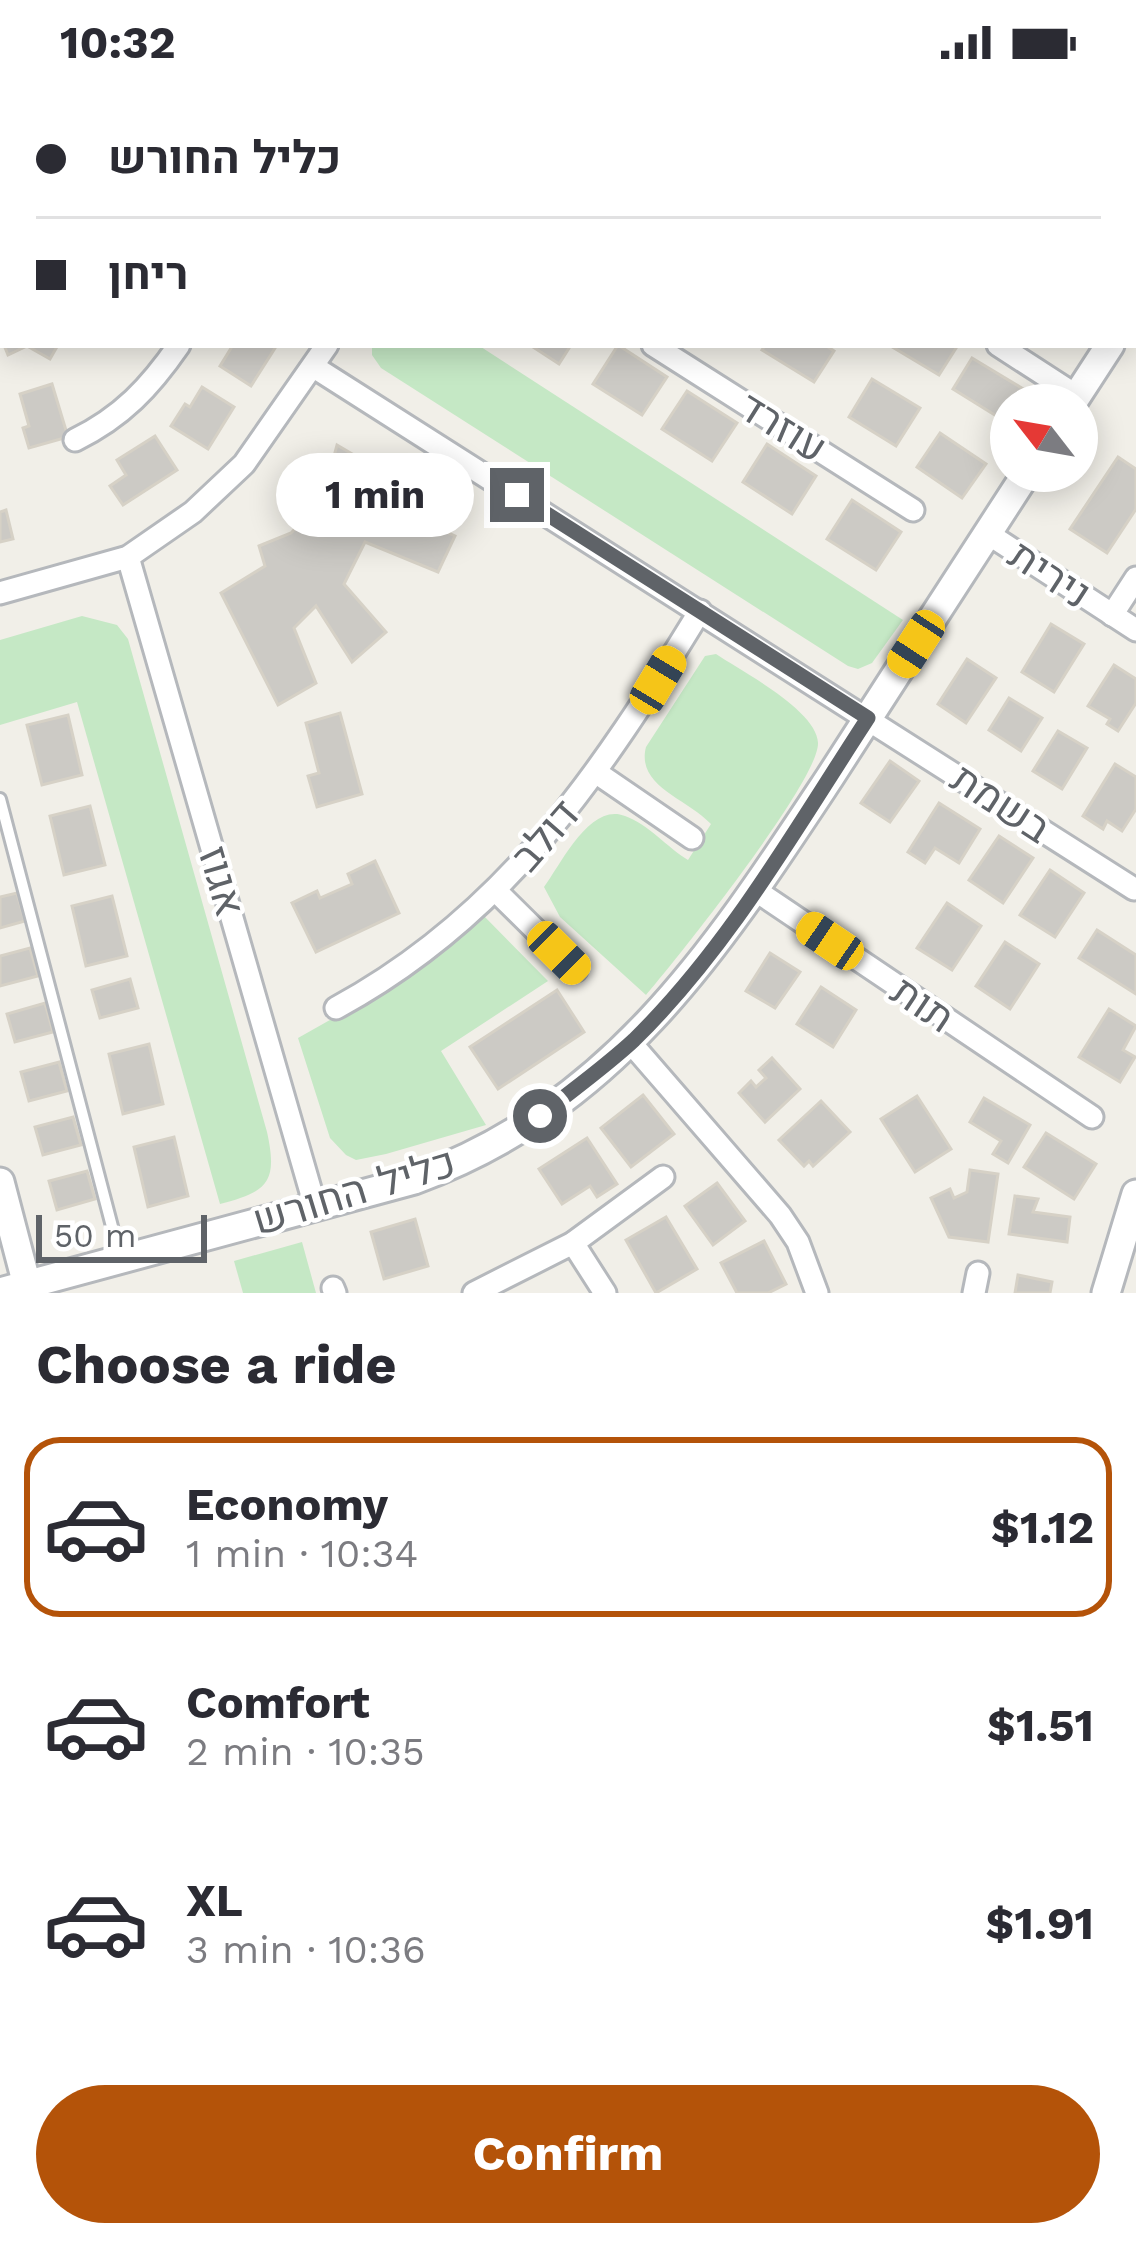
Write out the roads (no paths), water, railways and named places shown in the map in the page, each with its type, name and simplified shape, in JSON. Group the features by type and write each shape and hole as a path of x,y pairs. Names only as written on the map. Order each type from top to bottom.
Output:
{"street":[{"path":"76,440 141,397 177,348"},
{"path":"0,593 128,556 194,512 264,438 325,348"},
{"name":"עוזרד","path":"658,348 913,510"},
{"path":"1002,348 1052,384"},
{"path":"1084,384 1108,348"},
{"name":"בשמת","path":"314,367 1134,889"},
{"name":"כליל החורש","path":"19,1290 120,1257 414,1180 471,1156 540,1116 631,1043 690,979 755,890 1014,492"},
{"name":"נירית","path":"987,533 1136,631"},
{"name":"אגוז","path":"128,556 315,1206"},
{"name":"נירית","path":"1112,615 1136,578"},
{"name":"דולב","path":"336,1008 415,960 496,891 597,772 700,611"},
{"path":"597,772 692,838"},
{"name":"תות","path":"755,890 1092,1118"},
{"path":"496,891 576,970"},
{"path":"631,1043 780,1215 798,1242 817,1293"},
{"path":"474,1293 573,1243 663,1178"},
{"path":"0,1182 19,1290"},
{"path":"1106,1293 1136,1194"},
{"path":"573,1243 604,1293"}],"lane":[{"path":"0,799 120,1257"},
{"path":"0,868 17,864"}]}
